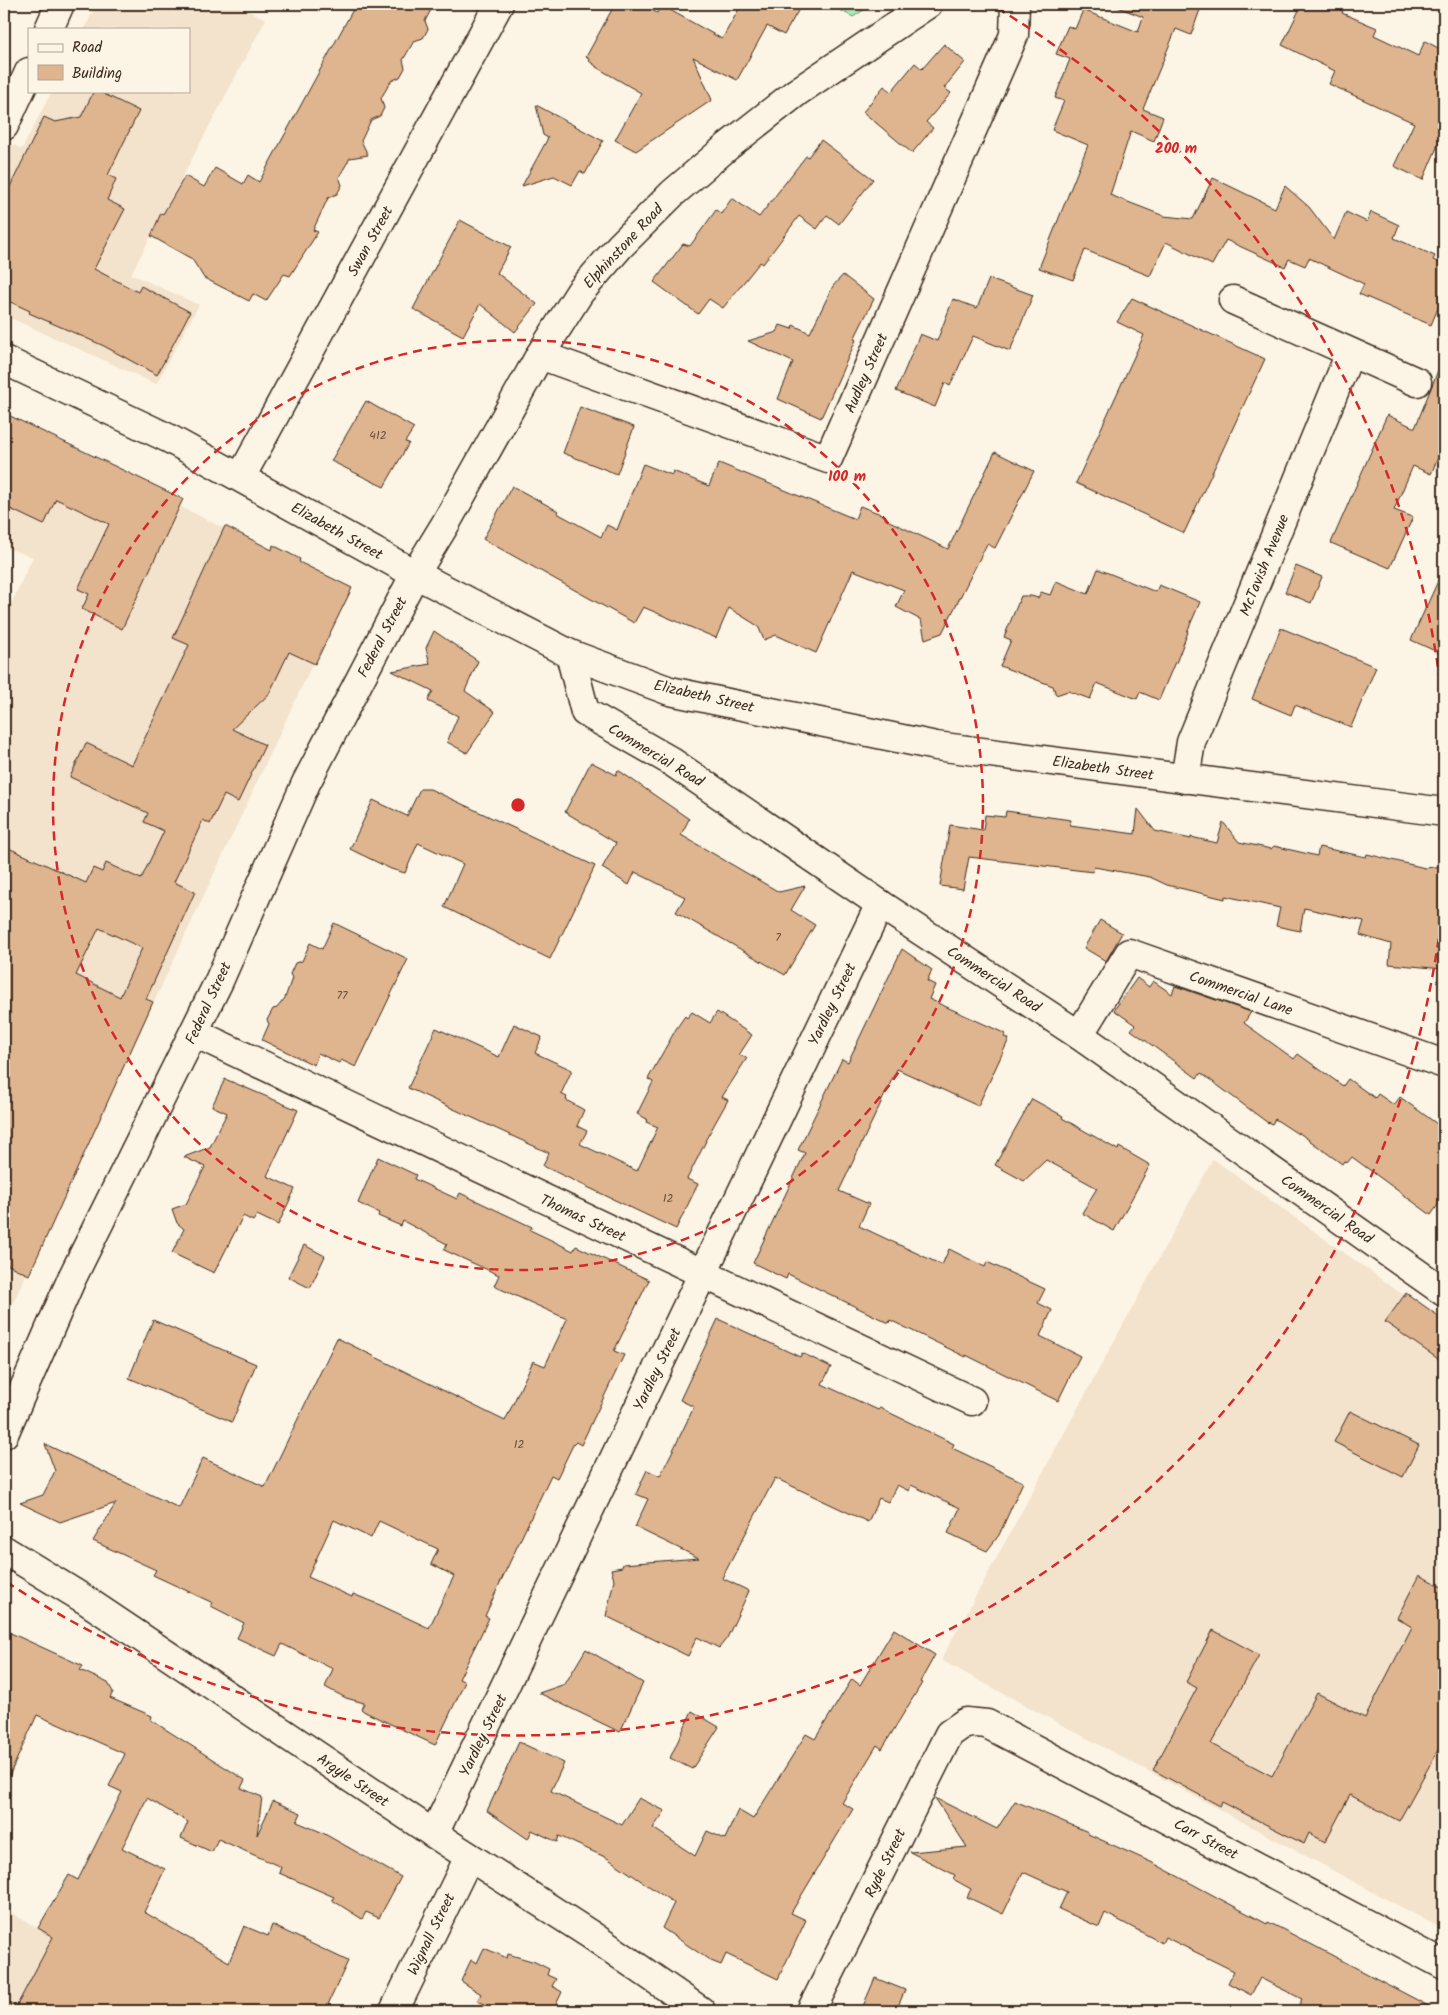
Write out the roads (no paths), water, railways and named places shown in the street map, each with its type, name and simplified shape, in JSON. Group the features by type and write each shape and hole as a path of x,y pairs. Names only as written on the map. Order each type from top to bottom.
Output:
{"street":[{"path":"49,28 60,4"},
{"name":"Swan Street","path":"241,478 499,4"},
{"name":"Elphinstone Road","path":"415,574 540,355 580,292 620,246 674,193 728,146 797,92 928,4"},
{"name":"Audley Street","path":"540,355 828,459 1014,35 1014,4"},
{"path":"4,126 28,74"},
{"path":"1233,300 1417,382"},
{"name":"McTavish Avenue","path":"1185,779 1191,742 1350,352"},
{"name":"Elizabeth Street","path":"4,360 168,438 415,574 496,614 570,654 670,691 936,746 1444,812"},
{"name":"Federal Street","path":"4,1434 72,1278 195,1033 306,783 415,574"},
{"name":"Commercial Road","path":"570,654 585,712 669,760 880,904 1079,1035 1444,1292"},
{"name":"Yardley Street","path":"434,1834 880,904"},
{"name":"Commercial Lane","path":"1079,1035 1129,953 1444,1064"},
{"name":"Thomas Street","path":"195,1033 702,1275 972,1401"},
{"name":"Argyle Street","path":"4,1550 84,1598 434,1834 591,1935 701,2011"},
{"name":"Carr Street","path":"966,1722 987,1724 1444,1965"},
{"name":"Ryde Street","path":"811,2011 949,1734 966,1722"},
{"name":"Wignall Street","path":"394,2011 469,1857"}]}
